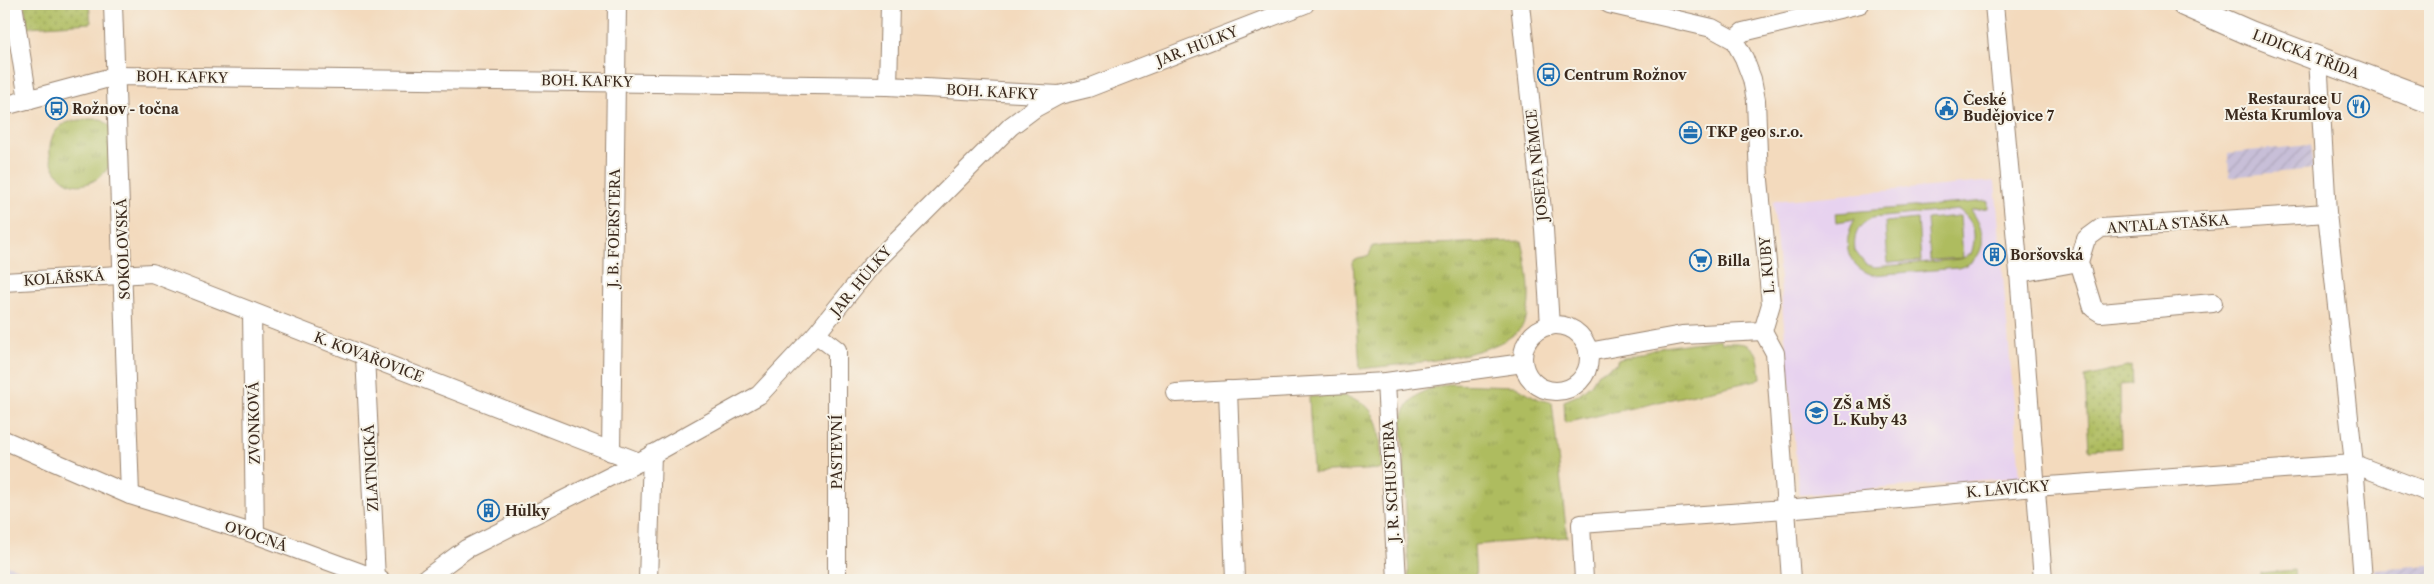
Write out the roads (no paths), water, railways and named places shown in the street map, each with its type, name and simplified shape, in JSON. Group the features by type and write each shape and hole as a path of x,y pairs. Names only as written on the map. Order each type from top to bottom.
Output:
{"street":[{"path":"13,4 28,100"},
{"name":"SOKOLOVSKÁ","path":"112,4 124,275 130,495"},
{"name":"J. B. FOERSTERA","path":"611,452 617,4"},
{"path":"888,86 890,4"},
{"name":"JAR. HŮLKY","path":"424,580 466,549 646,458 760,395 816,334 871,266 1011,126 1035,108 1059,95 1088,88 1305,4"},
{"name":"JOSEFA NĚMCE","path":"1520,4 1543,217 1550,326"},
{"path":"1609,4 1712,28 1734,40 1743,32 1860,4"},
{"path":"1994,4 2020,273 2043,580"},
{"name":"LIDICKÁ TŘÍDA","path":"2184,4 2250,33 2430,100"},
{"name":"L. KUBY","path":"1734,40 1744,58 1752,79 1756,100 1760,189 1771,304 1764,332"},
{"path":"2318,58 2327,213 2354,464 2363,580"},
{"name":"BOH. KAFKY","path":"4,106 116,76 888,86 1059,95"},
{"name":"ANTALA STAŠKA","path":"2079,262 2086,239 2101,228 2327,213"},
{"path":"2020,273 2079,262 2093,308 2101,313 2213,303"},
{"name":"K. KOVAŘOVICE","path":"124,275 152,273 611,452 646,458"},
{"name":"KOLÁŘSKÁ","path":"4,282 124,275"},
{"name":"ZVONKOVÁ","path":"252,312 255,534"},
{"path":"1550,326 1563,326 1575,331 1583,340 1588,352 1588,366 1582,378 1572,388 1558,392 1546,390 1535,384 1527,375 1523,363 1524,350 1529,338 1538,330 1550,326"},
{"path":"1588,352 1682,335 1764,332 1775,353 1791,580"},
{"name":"PASTEVNÍ","path":"816,334 838,350 837,580"},
{"name":"ZLATNICKÁ","path":"365,356 378,580"},
{"path":"1176,393 1386,382 1523,363"},
{"name":"J. R. SCHUSTERA","path":"1386,382 1397,580"},
{"path":"1228,390 1235,580"},
{"name":"OVOCNÁ","path":"4,440 130,495 255,534 378,580"},
{"path":"646,458 648,580"},
{"name":"K. LÁVIČKY","path":"1584,580 1581,524 1785,509 2035,487 2354,464 2430,493"}],"railway":[{"path":"4,576 18,580"}],"place":[{"name":"Centrum Rožnov","path":"1548,75"},
{"name":"Restaurace U Města Krumlova","path":"2358,107"},
{"name":"České Budějovice 7","path":"1947,108"},
{"name":"Rožnov - točna","path":"56,109"},
{"name":"TKP geo s.r.o.","path":"1690,132"},
{"name":"Boršovská","path":"1994,255"},
{"name":"Billa","path":"1701,261"},
{"name":"ZŠ a MŠ L. Kuby 43","path":"1817,412"},
{"name":"Hůlky","path":"489,511"}]}
